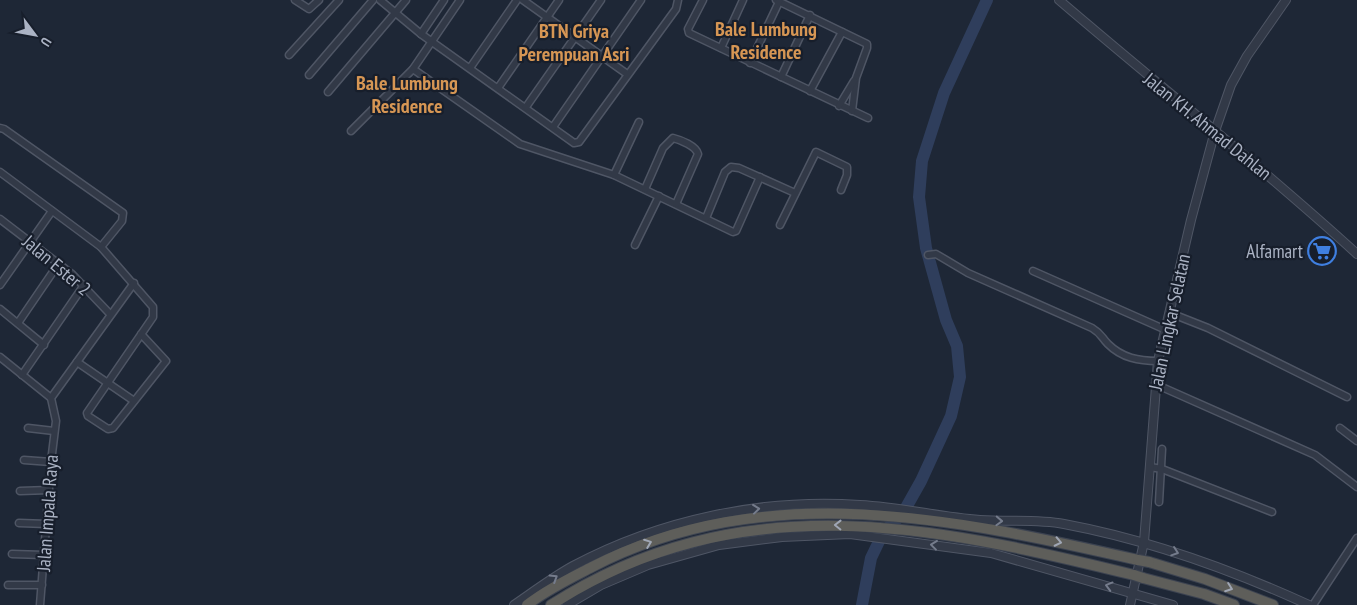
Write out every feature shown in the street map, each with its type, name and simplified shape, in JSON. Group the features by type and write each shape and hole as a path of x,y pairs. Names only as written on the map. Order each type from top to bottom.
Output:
{"highway":[{"path":"526,605 538,596 610,558 687,530 754,517 859,508 889,516 1001,531 1149,562 1205,579 1273,605"},
{"path":"552,605 590,582 666,549 714,538 803,526 904,529 999,544 1139,576 1204,594 1234,605"}],"street":[{"path":"295,0 309,9 319,0"},
{"path":"289,56 339,0"},
{"path":"309,76 373,0"},
{"path":"380,0 421,34 526,107 572,142 579,142 676,9 678,0"},
{"path":"328,92 406,0"},
{"path":"421,34 444,0"},
{"path":"352,131 413,69 460,0"},
{"path":"470,68 517,0"},
{"path":"523,0 628,74"},
{"path":"498,88 559,0"},
{"path":"526,107 601,0"},
{"path":"553,127 641,0"},
{"path":"703,0 688,32 868,118"},
{"path":"721,48 743,0"},
{"name":"Jalan KH. Ahmad Dahlan","path":"1059,0 1121,55 1264,170 1357,254"},
{"name":"Jalan Lingkar Selatan","path":"1130,605 1144,542 1154,384 1191,220 1214,130 1238,70 1286,0"},
{"path":"750,63 777,1 810,15 868,45 856,78 840,106"},
{"path":"781,77 810,15"},
{"path":"810,91 842,32"},
{"path":"413,69 520,144 614,176 733,232 736,231 760,177"},
{"path":"852,111 856,78"},
{"path":"614,176 639,122"},
{"path":"0,128 123,213 124,216 101,247"},
{"path":"644,189 665,143 673,138 676,139 696,149 698,154 676,204"},
{"path":"780,225 817,152 847,166 847,175 841,190"},
{"path":"706,218 728,168 735,167 795,193"},
{"path":"0,172 101,247 154,307 153,317 87,412 88,416 108,429 112,429 166,360 142,334"},
{"path":"635,245 660,196"},
{"path":"0,285 52,211"},
{"name":"Jalan Ester 2","path":"1,222 59,263 84,285 110,314"},
{"path":"928,255 936,254 968,273 1092,328 1103,335 1106,343 1138,361 1158,362"},
{"path":"18,323 59,263"},
{"path":"1033,271 1166,330"},
{"path":"0,357 51,398 134,283"},
{"path":"22,374 84,285"},
{"path":"0,309 44,345"},
{"path":"1170,312 1208,328 1347,397"},
{"path":"77,362 106,384 134,401"},
{"path":"1154,384 1314,455 1357,487"},
{"name":"Jalan Impala Raya","path":"40,605 56,421 51,398"},
{"path":"28,428 54,431"},
{"path":"1340,428 1357,441"},
{"path":"1159,502 1162,448"},
{"path":"24,460 51,462"},
{"path":"1150,467 1162,469 1272,512"},
{"path":"20,491 49,490"},
{"path":"514,605 573,566 663,528 745,510 784,506 898,509 980,520 1062,524 1144,542 1245,576 1309,605"},
{"path":"19,523 47,524"},
{"path":"571,604 601,585 648,565 719,545 782,536 821,534 876,537 991,553 1173,605"},
{"path":"1313,605 1357,538"},
{"path":"12,554 44,555"},
{"path":"8,585 42,585"}],"waterway":[{"path":"862,605 871,558 883,533 903,513 921,481 951,416 960,377 957,346 946,320 926,248 919,197 922,161 944,93 987,0"}],"place":[{"name":"Alfamart","path":"1322,251"}],"district":[{"name":"Bale Lumbung Residence","path":"766,40"},
{"name":"BTN Griya Perempuan Asri","path":"574,42"},
{"name":"Bale Lumbung Residence","path":"407,94"}]}
